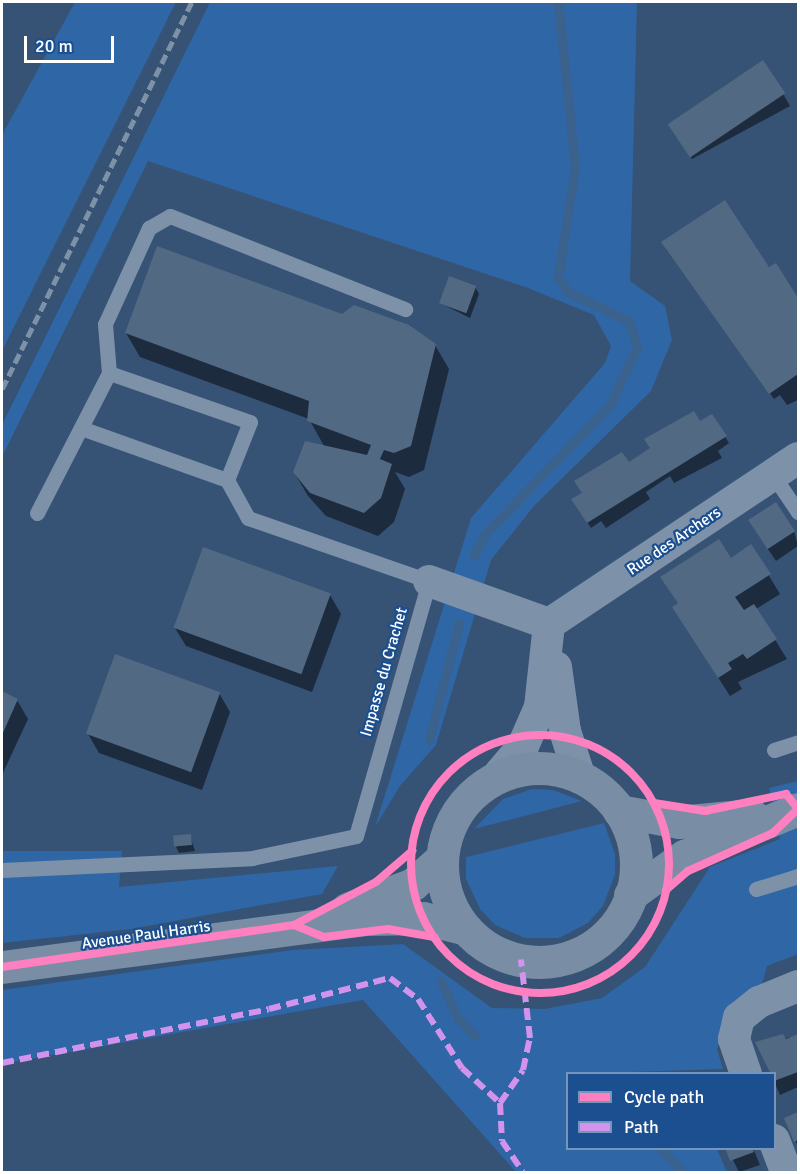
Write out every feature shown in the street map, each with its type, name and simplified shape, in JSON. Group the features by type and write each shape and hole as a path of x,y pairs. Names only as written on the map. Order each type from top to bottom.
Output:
{"main road":[{"name":"Avenue Paul Harris","path":"466,929 447,896 442,858 458,811 496,778 533,768 580,778 619,811 679,822 798,809"},
{"name":"Avenue Paul Harris","path":"2,966 294,925 423,918 466,929 503,955 530,962 560,960 604,937 630,895 684,856 798,809"},
{"name":"Avenue Paul Harris","path":"619,811 635,856 630,895"},
{"name":"Avenue Paul Harris","path":"294,925 394,894 442,858"}],"street":[{"name":"Rue des Archers","path":"549,624 786,466"},
{"path":"429,581 549,624"},
{"path":"549,624 566,731 580,778"},
{"path":"496,778 523,746 537,713 549,624"},
{"path":"745,1072 734,1039 740,1018 759,1002 798,986"},
{"path":"776,1146 786,1173"}],"lane":[{"path":"37,513 109,373 105,324 149,228 170,216 405,309"},
{"path":"109,373 249,422 227,480"},
{"path":"81,428 227,480 248,518 429,581"},
{"path":"786,466 798,512"},
{"name":"Impasse du Crachet","path":"2,870 252,858 356,836 429,581"},
{"path":"774,750 798,742"},
{"path":"756,889 798,876"}],"shaded area":[{"path":"75,2 176,2 2,351 2,135"},
{"path":"210,2 637,2 630,281 665,306 672,340 651,391 534,506 491,560 436,745 400,786 375,827 471,518 605,363 611,346 594,315 528,288 148,161 2,457 2,425"},
{"path":"798,781 798,954 767,966 762,985 733,1004 717,1049 723,1069 566,1072 566,1150 717,1150 727,1172 516,1172 363,1000 2,1064 2,990 293,950 403,944 492,1008 545,1009 602,998 645,967 710,867 780,839 769,788"},
{"path":"532,789 553,790 582,801 474,829 503,799"},
{"path":"604,823 615,854 615,875 603,906 588,923 559,938 525,938 495,925 480,909 466,879 466,857"},
{"path":"2,851 122,851 119,887 338,866 322,894 131,929 2,943"}],"building":[{"path":"763,60 785,93 690,157 668,124"},
{"path":"725,200 769,267 776,263 798,298 798,374 769,394 661,242"},
{"path":"157,246 342,314 354,305 409,325 436,344 411,446 394,453 384,450 380,459 392,464 381,498 364,513 310,493 293,472 305,441 367,455 371,445 307,421 309,401 125,333"},
{"path":"449,276 476,286 466,313 439,303"},
{"path":"694,411 700,421 712,414 727,436 587,523 571,499 582,493 574,481 622,452 629,462 650,448 644,439"},
{"path":"776,502 795,531 767,549 748,520"},
{"path":"719,539 731,558 751,544 771,574 735,597 744,610 754,604 777,639 747,659 743,654 728,663 732,669 718,678 672,607 678,603 660,577"},
{"path":"203,547 331,594 301,674 174,628"},
{"path":"115,654 220,692 191,772 86,734"},
{"path":"2,691 18,699 2,735"},
{"path":"191,834 192,845 174,847 173,836"},
{"path":"783,1034 786,1039 798,1034 798,1072 776,1080 776,1072 770,1072 755,1042"},
{"path":"798,1112 798,1140 794,1142 784,1118"},
{"path":"726,1150 753,1150 754,1152 730,1161"}],"waterway":[{"path":"474,555 485,534 610,405 637,347 629,321 568,292 558,277 575,167 558,2"},
{"path":"429,740 459,623"},
{"path":"441,981 458,1019 475,1036"},
{"path":"662,1150 682,1172"}],"railway":[{"path":"2,389 192,2"}],"marked path":[{"path":"2,1063 269,1009 390,978 418,999 462,1068 500,1103 523,1070 530,1038 521,960"},
{"path":"500,1103 502,1141 523,1172"}],"cycle path":[{"path":"540,735 565,738 601,750 622,764 640,782 659,815 666,839 669,864 666,889 654,925 640,946 622,964 589,983 565,990 540,993 515,990 479,978 458,964 440,946 421,913 414,889 411,864 414,839 426,803 440,782 458,764 491,745 515,738 540,735"},
{"path":"654,803 705,811 786,794 798,809"},
{"path":"666,890 688,871 773,833 798,809"},
{"path":"2,967 294,925 376,882 412,851"},
{"path":"294,925 324,937 388,929 434,937"}]}
